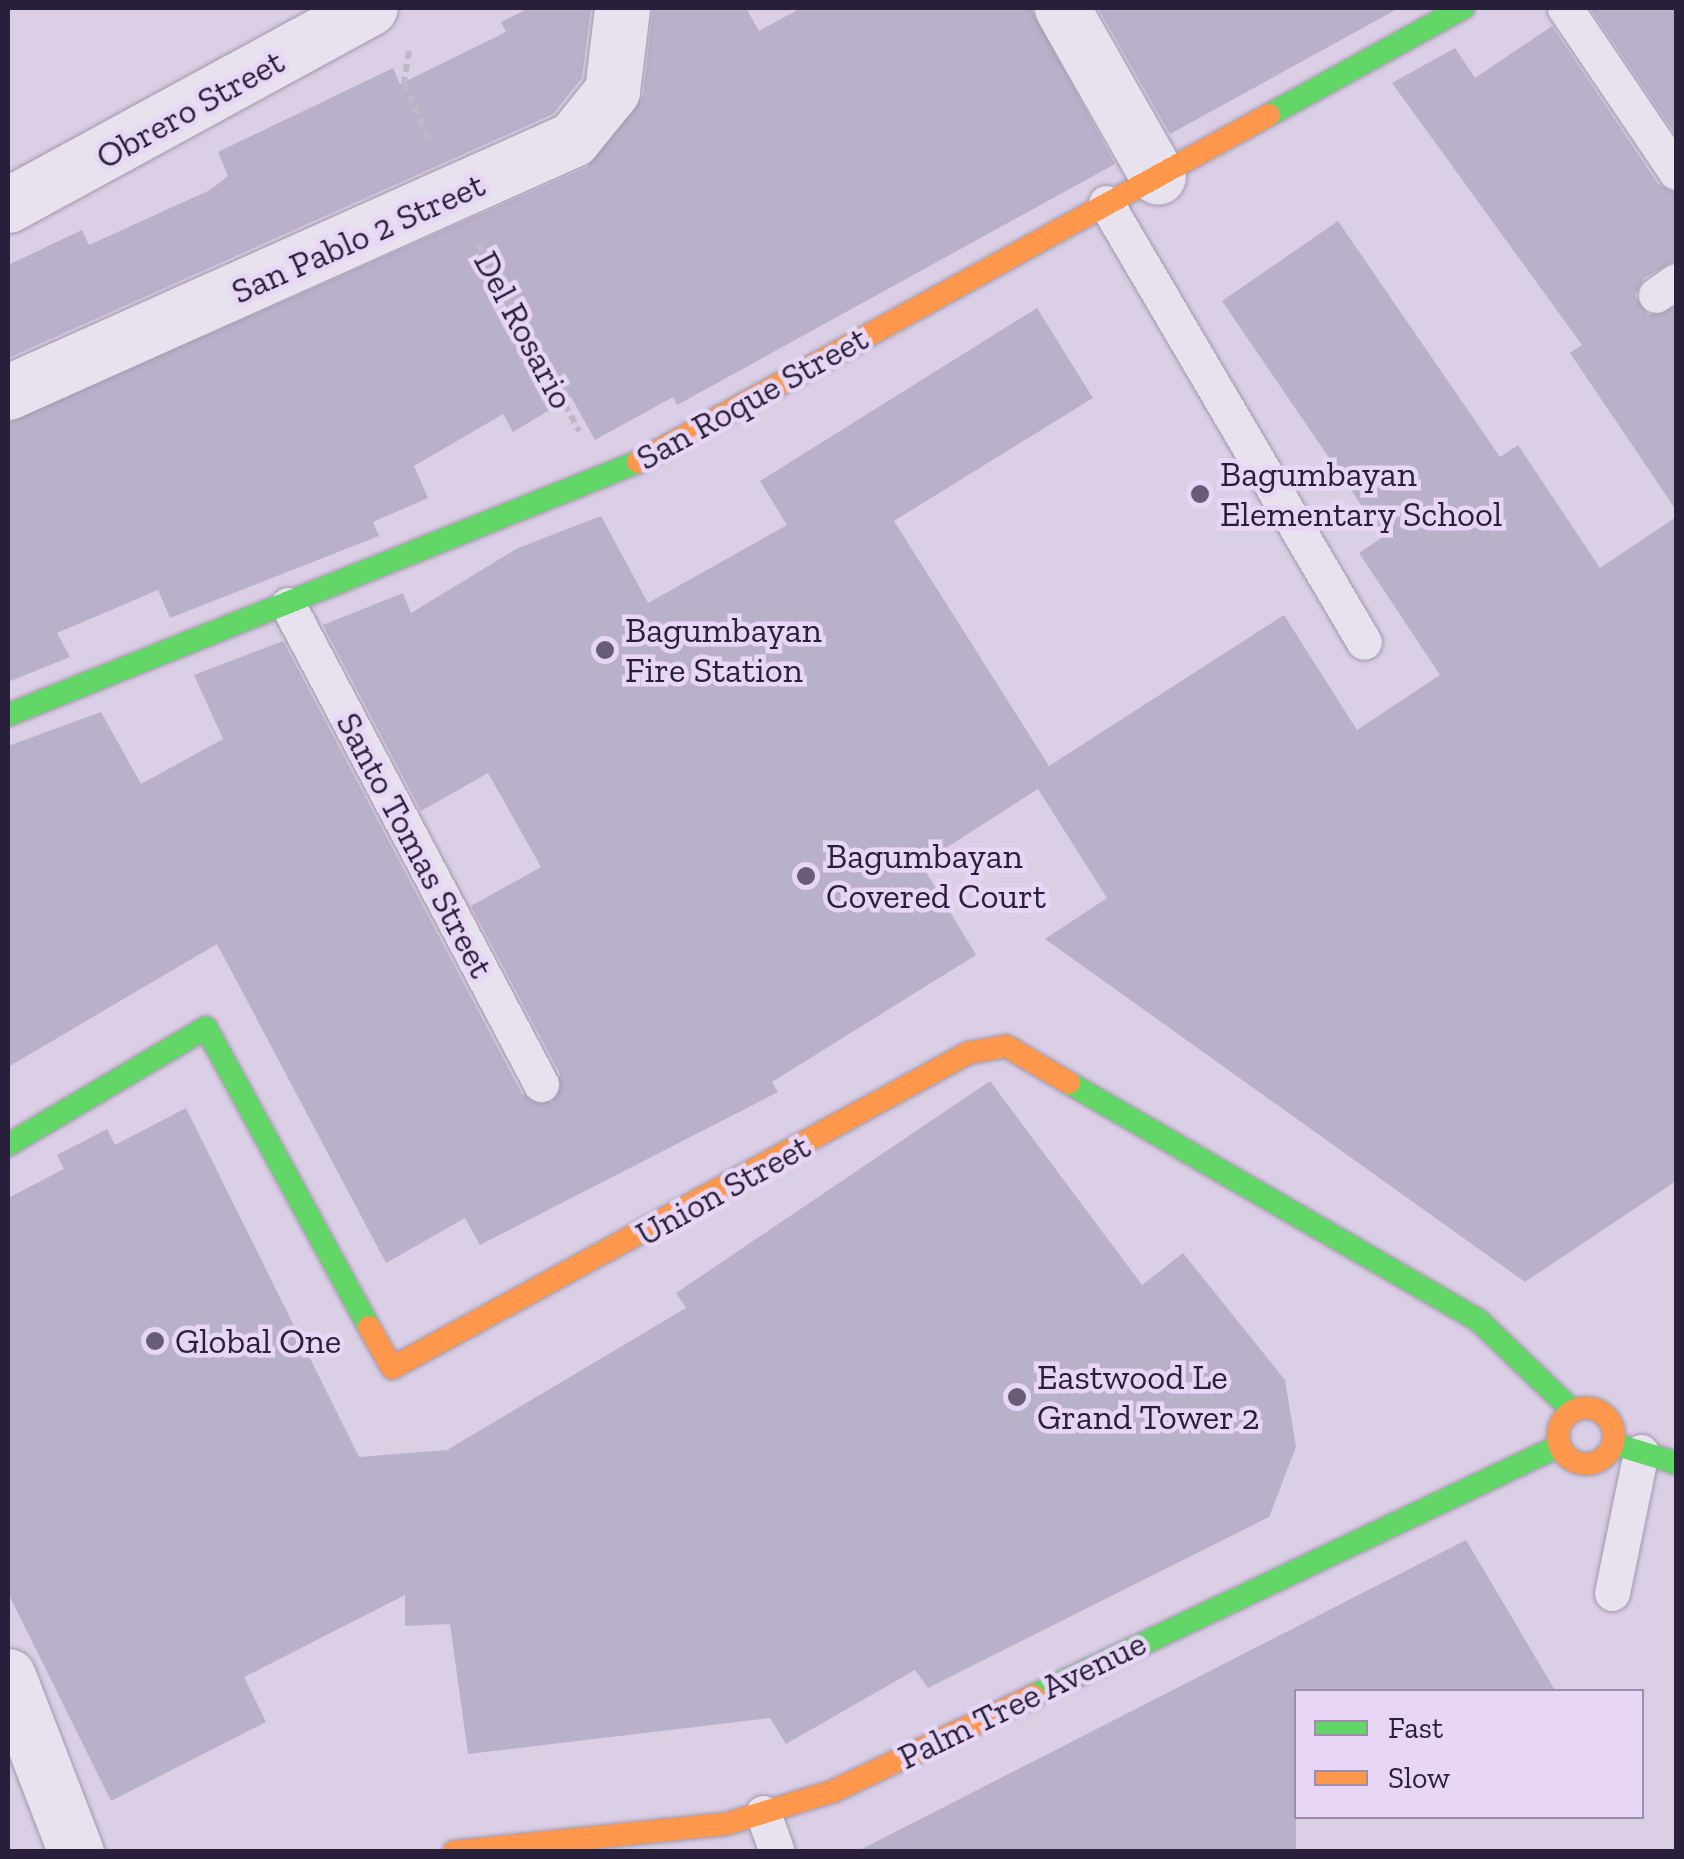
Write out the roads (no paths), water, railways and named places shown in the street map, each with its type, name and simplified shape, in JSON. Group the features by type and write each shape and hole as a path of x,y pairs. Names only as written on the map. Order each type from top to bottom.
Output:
{"street":[{"name":"San Pablo 2 Street","path":"8,392 453,198 573,139 597,115 612,91 622,8"},
{"path":"1062,8 1158,177"},
{"name":"San Roque Street","path":"8,714 606,480 1463,8"},
{"name":"Obrero Street","path":"8,205 345,13"},
{"name":"Union Street","path":"8,1145 206,1028 392,1368 968,1053 1006,1046 1478,1320 1572,1410"},
{"path":"1627,1448 1594,1464 1559,1446 1572,1410 1605,1414 1627,1448 1676,1463"},
{"name":"Palm Tree Avenue","path":"454,1852 637,1842 763,1813 834,1791 1559,1446"},
{"path":"8,1676 75,1852"}],"lane":[{"path":"1566,8 1676,172"},
{"path":"1106,203 1364,642"},
{"name":"Santo Tomas Street","path":"288,605 541,1084"},
{"path":"1612,1593 1627,1448"},
{"path":"8,1753 75,1852"},
{"path":"763,1813 777,1852"}],"place":[{"name":"Bagumbayan Elementary School","path":"1200,494"},
{"name":"Bagumbayan Fire Station","path":"605,650"},
{"name":"Bagumbayan Covered Court","path":"806,876"},
{"name":"Global One","path":"155,1341"},
{"name":"Eastwood Le Grand Tower 2","path":"1017,1397"}]}
